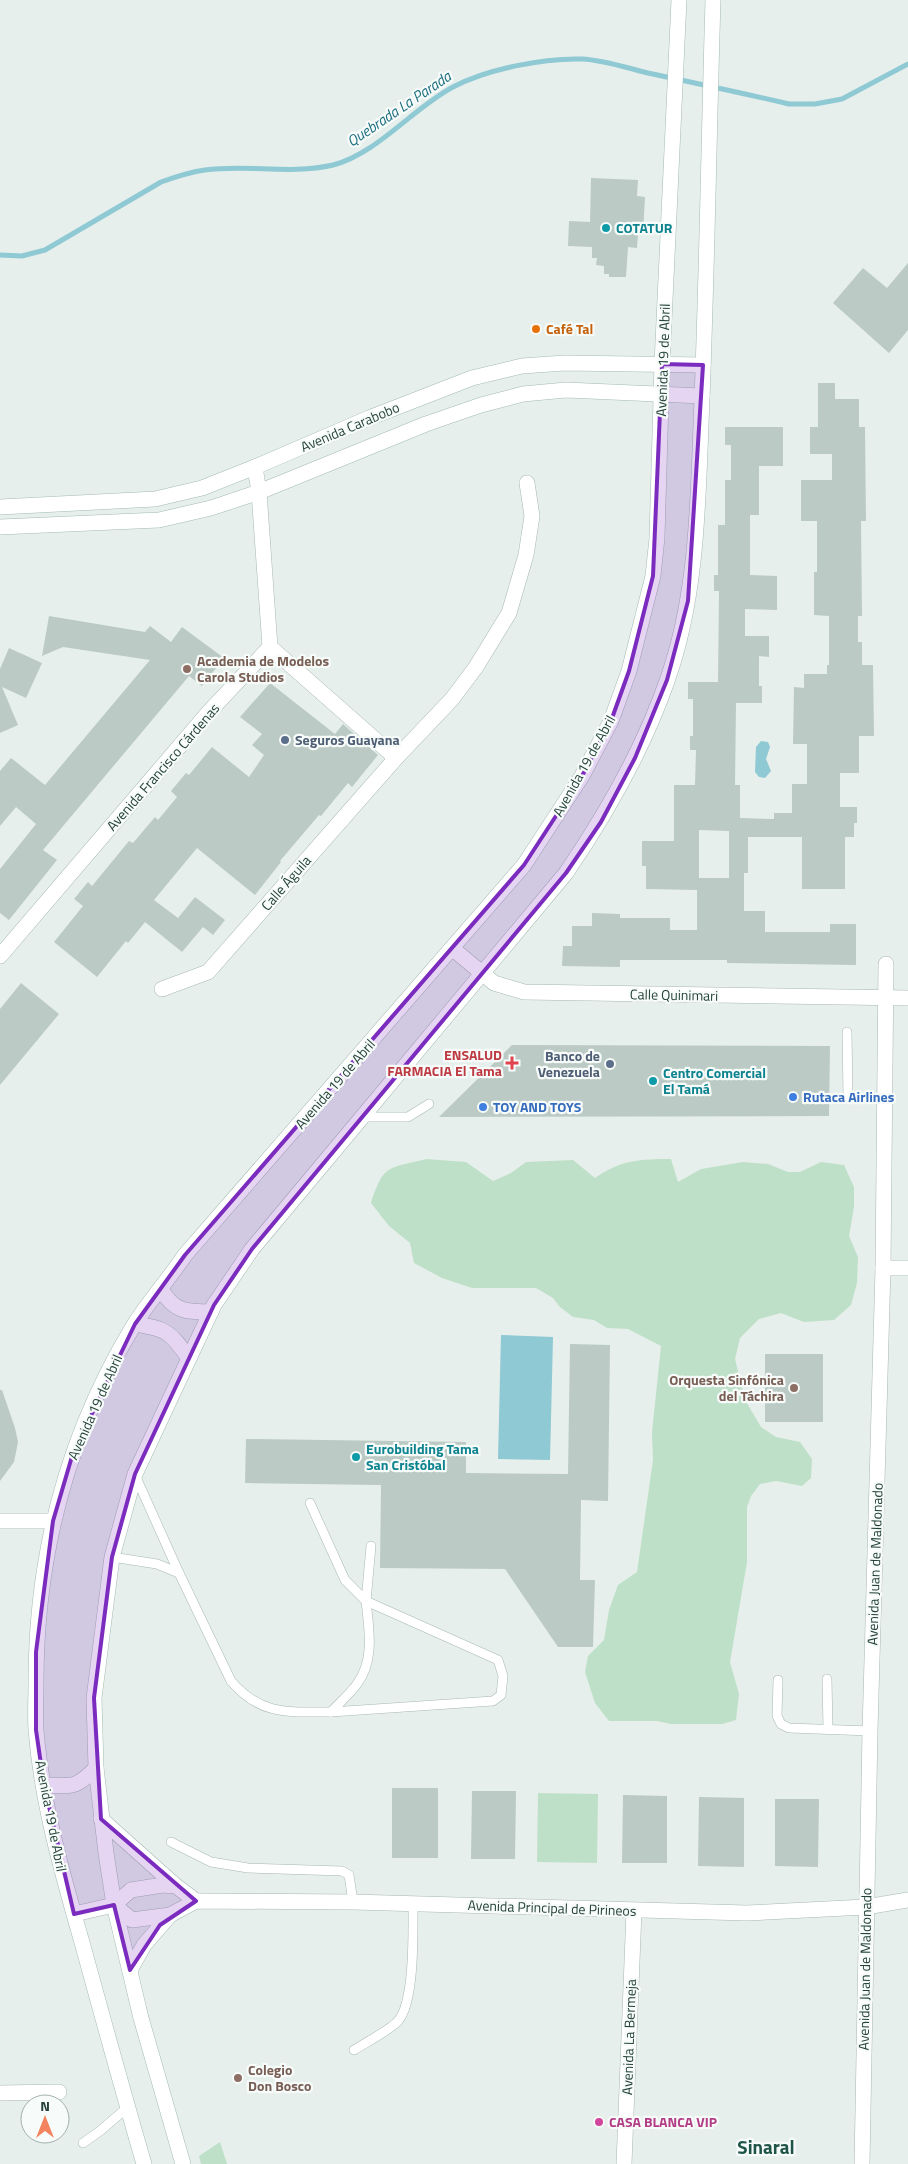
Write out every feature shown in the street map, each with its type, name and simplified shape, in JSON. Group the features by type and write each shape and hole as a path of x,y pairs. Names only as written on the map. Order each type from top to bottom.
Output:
{"main road":[{"name":"Avenida 19 de Abril","path":"144,2164 61,1869 44,1785 36,1730 36,1652 40,1597 52,1521 76,1445 107,1375 135,1324 185,1255 453,949 524,865 582,776 612,721 629,670 653,576 657,538 662,364 679,0"},
{"path":"183,2164 141,2018 114,1906 96,1768 94,1698 112,1557 135,1474 188,1357 211,1312 252,1249 566,873 601,822 635,758 667,680 688,601 695,530 708,264 713,0"},
{"name":"Avenida Carabobo","path":"0,507 155,499 202,488 369,418 472,378 522,366 565,363 703,365"},
{"name":"Avenida Carabobo","path":"0,527 159,520 211,508 259,492 426,424 481,405 523,394 566,390 702,396"},
{"path":"255,467 259,492 270,647 396,758"},
{"name":"Calle Águila","path":"162,989 208,972 396,758 452,699 476,667 509,613 527,548 532,516 527,483"},
{"name":"Avenida Francisco Cárdenas","path":"0,955 208,713 270,647"},
{"name":"Calle Quinimari","path":"453,949 494,983 524,992 539,994 908,998"},
{"name":"Avenida Juan de Maldonado","path":"862,2164 870,1731 883,1268 886,964"},
{"path":"883,1268 908,1268"},
{"path":"161,1289 167,1300 178,1308 189,1312 211,1312"},
{"path":"135,1324 161,1328 171,1335 188,1357"},
{"path":"0,1521 52,1521"},
{"path":"44,1785 71,1786 82,1782 96,1768"},
{"path":"102,1818 176,1886 196,1900 170,1915 144,1945 130,1970"},
{"path":"74,1914 114,1906 131,1890 163,1885 176,1886"},
{"name":"Avenida Principal de Pirineos","path":"196,1900 353,1902 747,1913 866,1907 908,1900"},
{"path":"114,1906 132,1920 170,1915"},
{"name":"Avenida La Bermeja","path":"624,2164 634,1911"},
{"path":"0,2092 59,2092"}],"lane":[{"path":"847,1032 848,1096"},
{"path":"362,1117 408,1117 429,1104"},
{"path":"135,1474 223,1667 243,1695 266,1708 283,1712 331,1712 493,1701 501,1695 504,1676 498,1660 366,1601 345,1580 310,1503"},
{"path":"331,1712 358,1684 367,1665 370,1638 366,1601 370,1546"},
{"path":"112,1557 157,1564 179,1573"},
{"path":"827,1679 828,1729"},
{"path":"778,1680 777,1716 781,1724 789,1728 870,1731"},
{"path":"171,1842 211,1862 248,1868 342,1871 349,1875 353,1902"},
{"path":"354,2050 399,2020 407,2003 411,1973 414,1904"},
{"path":"83,2143 128,2107"}],"highlighted area":[{"path":"662,364 703,365 688,601 667,680 635,758 601,822 566,873 252,1249 214,1305 135,1474 112,1557 94,1698 101,1819 196,1901 160,1925 130,1970 114,1905 74,1914 44,1785 36,1730 36,1652 53,1521 73,1453 135,1324 185,1255 524,865 582,776 611,721 629,671 653,576"}],"green space":[{"path":"426,1159 466,1162 493,1181 511,1173 526,1162 573,1160 595,1178 622,1164 650,1159 671,1159 678,1182 701,1169 743,1162 768,1164 788,1172 800,1172 821,1162 844,1165 854,1187 854,1207 849,1236 858,1257 857,1283 851,1305 834,1320 804,1322 781,1313 759,1319 740,1338 735,1359 745,1400 761,1427 776,1437 800,1442 812,1459 811,1478 802,1486 776,1481 760,1484 751,1496 747,1507 747,1562 730,1662 739,1694 736,1720 722,1724 609,1721 595,1703 585,1672 588,1656 604,1640 609,1610 618,1585 637,1572 653,1460 652,1432 661,1346 628,1329 607,1328 594,1320 573,1317 560,1307 553,1298 536,1288 472,1288 442,1278 414,1263 410,1243 389,1226 371,1203 380,1181 389,1170 403,1164"},
{"path":"538,1793 598,1794 597,1863 537,1862"},
{"path":"220,2142 227,2164 201,2164 199,2156"}],"water":[{"path":"761,741 768,742 770,747 766,759 771,771 765,778 759,777 755,772 756,747"},
{"path":"501,1335 553,1337 550,1460 498,1459"}],"building":[{"name":"COTATUR","path":"591,178 638,180 637,196 645,197 643,234 638,234 637,248 628,247 626,277 609,277 609,274 604,274 604,266 596,265 597,258 592,258 592,247 568,246 569,221 590,222"},
{"path":"908,263 908,330 889,353 833,303 863,268 887,288"},
{"path":"818,383 835,383 835,399 859,399 859,427 865,427 866,521 861,521 862,616 858,616 858,642 862,642 862,665 873,665 874,736 859,736 859,773 840,773 840,807 857,807 857,823 854,823 854,837 845,837 845,889 802,889 802,837 748,837 748,873 744,873 744,911 765,911 765,932 830,932 830,924 856,924 856,965 727,963 727,960 620,960 620,967 562,966 563,946 572,946 572,926 592,926 592,913 620,914 620,918 670,918 670,930 697,930 697,890 646,889 646,866 642,866 642,841 674,841 674,785 695,785 696,750 690,750 690,736 693,736 693,699 688,699 688,682 718,682 719,591 714,591 714,575 718,575 718,525 725,525 725,480 731,480 731,445 725,445 725,427 783,427 783,466 759,466 759,515 750,515 750,575 777,576 777,610 745,609 745,636 769,636 769,657 759,656 759,686 762,686 762,703 736,703 735,785 740,785 740,818 774,819 774,813 792,813 792,784 807,784 807,744 793,744 794,687 804,688 804,674 827,674 827,665 829,665 829,616 814,615 814,572 817,572 817,521 801,521 801,480 832,480 832,454 810,454 810,427 818,427","holes":["699,830 729,831 729,878 699,878"]},
{"path":"49,616 145,632 150,626 171,642 182,627 224,658 202,686 189,676 43,850 57,860 9,920 0,913 0,869 36,824 16,807 0,826 0,771 11,758 45,785 150,660 63,647 42,656"},
{"path":"9,648 42,663 26,698 2,687 18,725 0,733 0,669"},
{"path":"270,683 335,734 343,724 378,755 352,787 348,783 321,816 319,815 280,861 255,895 197,848 154,900 178,918 195,897 225,920 213,935 203,927 182,952 145,922 128,943 126,941 97,977 54,942 83,906 74,899 88,882 92,886 129,841 133,843 155,817 158,820 177,797 171,791 186,773 189,775 212,747 249,777 264,755 252,745 262,734 240,717"},
{"path":"21,983 59,1014 0,1085 0,1009"},
{"name":"Centro Comercial El Tamá","path":"512,1045 830,1046 829,1116 439,1117"},
{"name":"Eurobuilding Tama San Cristóbal","path":"570,1344 610,1345 608,1501 581,1500 580,1580 595,1580 593,1647 558,1647 505,1569 380,1568 381,1485 245,1483 246,1439 466,1442 466,1473 568,1474"},
{"name":"Orquesta Sinfónica del Táchira","path":"765,1354 823,1354 823,1422 765,1422"},
{"path":"0,1390 2,1390 18,1442 14,1462 0,1481"},
{"path":"392,1788 438,1788 438,1858 392,1858"},
{"path":"472,1791 516,1791 515,1859 471,1859"},
{"path":"623,1795 667,1796 667,1863 622,1863"},
{"path":"699,1797 744,1798 744,1867 698,1866"},
{"path":"775,1799 819,1799 818,1867 775,1866"}],"waterway":[{"name":"Quebrada La Parada","path":"0,255 22,256 45,250 161,182 183,175 221,168 301,169 333,165 365,151 424,106 453,87 482,75 516,66 550,60 590,60 789,104 815,104 842,99 908,64"}],"place":[{"name":"COTATUR","path":"606,228"},
{"name":"Café Tal","path":"536,329"},
{"name":"Academia de Modelos Carola Studios","path":"187,669"},
{"name":"Seguros Guayana","path":"285,740"},
{"name":"ENSALUD FARMACIA El Tama","path":"512,1063"},
{"name":"Banco de Venezuela","path":"610,1064"},
{"name":"Centro Comercial El Tamá","path":"653,1081"},
{"name":"Rutaca Airlines","path":"793,1097"},
{"name":"TOY AND TOYS","path":"483,1107"},
{"name":"Orquesta Sinfónica del Táchira","path":"794,1388"},
{"name":"Eurobuilding Tama San Cristóbal","path":"356,1457"},
{"name":"Colegio Don Bosco","path":"238,2078"},
{"name":"CASA BLANCA VIP","path":"599,2122"}],"district":[{"name":"Sinaral","path":"766,2147"}]}
